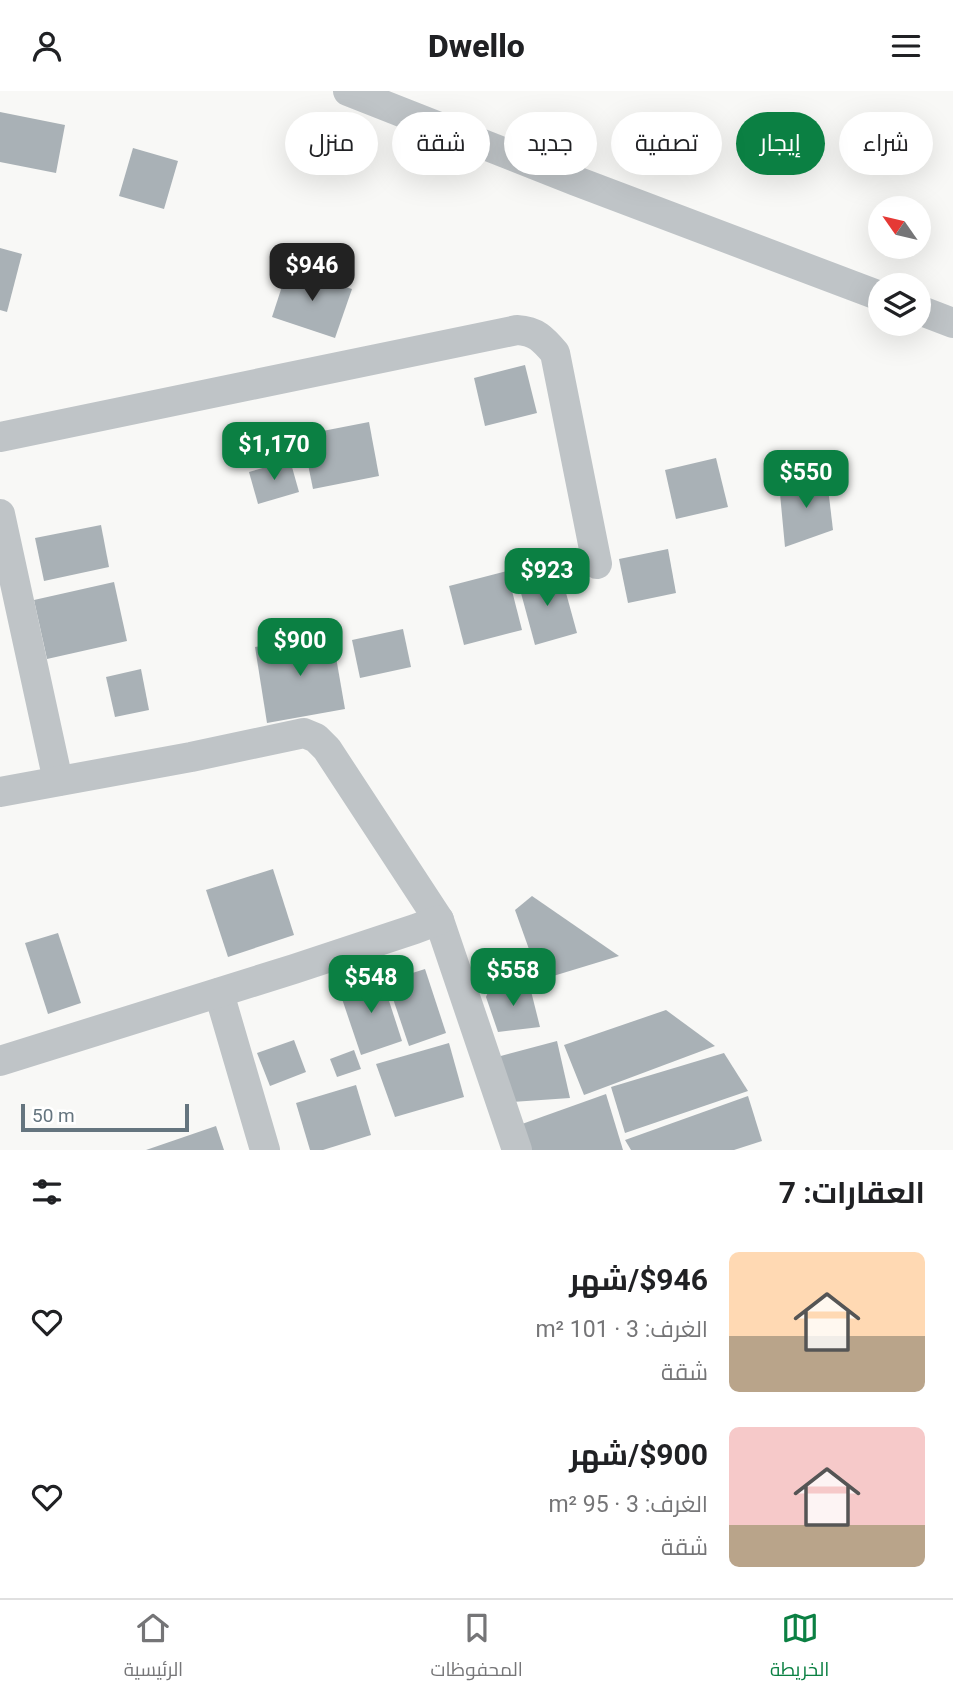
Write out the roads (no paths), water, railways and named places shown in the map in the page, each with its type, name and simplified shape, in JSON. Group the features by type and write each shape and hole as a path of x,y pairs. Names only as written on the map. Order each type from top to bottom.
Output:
{"street":[{"path":"348,91 868,291"},
{"path":"931,315 953,323"},
{"path":"0,437 517,330 529,331 544,339 555,353 597,564"},
{"path":"0,514 58,781"},
{"path":"0,792 304,733 316,738 327,749 439,920 517,1150"},
{"path":"0,1061 219,993 439,920"},
{"path":"219,993 265,1150"}]}
